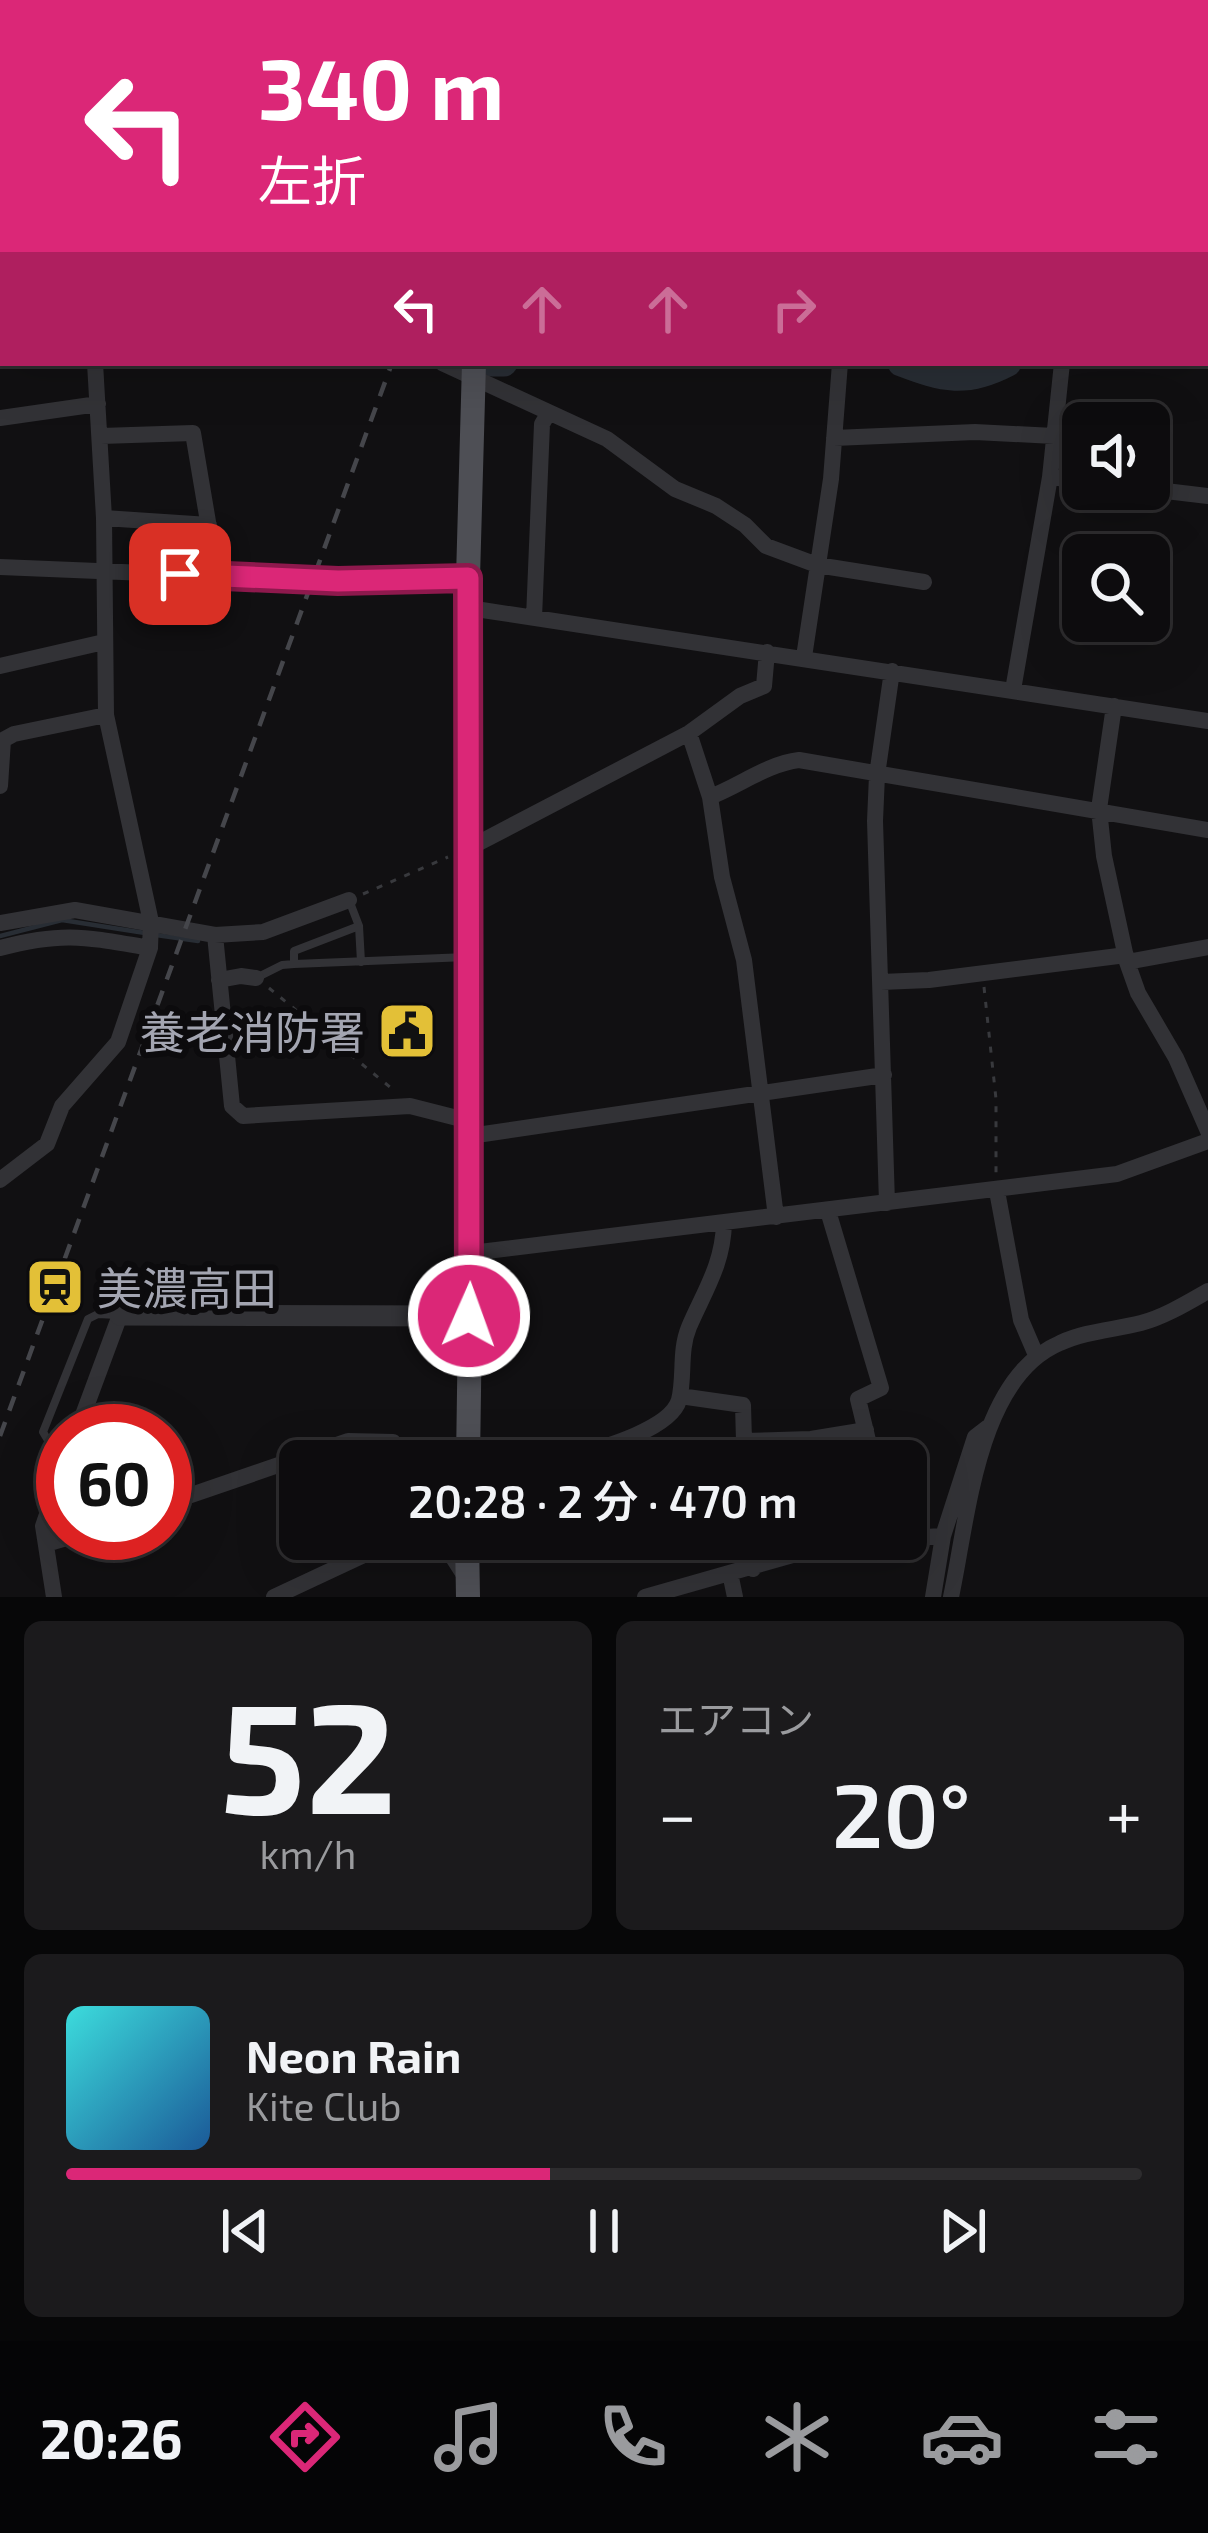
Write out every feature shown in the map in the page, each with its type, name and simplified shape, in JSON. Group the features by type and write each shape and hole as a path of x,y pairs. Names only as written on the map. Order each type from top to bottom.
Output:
{"main road":[{"path":"468,1440 468,578 473,368"}],"street":[{"path":"0,1180 47,1144 62,1106 118,1042 150,948 151,922 106,715 104,518 95,366"},
{"path":"804,657 840,366"},
{"path":"1013,690 1050,477 1062,366"},
{"path":"473,368 548,414 607,439 675,489 716,506 745,525 766,546 817,565 924,582"},
{"path":"0,418 98,404"},
{"path":"534,618 542,424 548,414"},
{"path":"834,438 976,432 1054,436"},
{"path":"101,436 193,433 217,575"},
{"path":"1050,477 1062,478"},
{"path":"1170,491 1208,496"},
{"path":"104,518 209,525"},
{"path":"0,567 338,581 468,578"},
{"path":"469,608 1208,721"},
{"path":"0,666 104,643"},
{"path":"471,847 689,733 740,696 764,686 767,652"},
{"path":"887,1203 877,775 892,671"},
{"path":"1114,706 1099,809 1126,959 1138,993 1176,1058 1208,1131"},
{"path":"0,786 4,740 106,715"},
{"path":"689,733 710,797 722,877 748,983 776,1217"},
{"path":"710,797 743,784 774,763 799,760 1208,830"},
{"path":"0,923 74,910 215,935 263,932 349,900"},
{"path":"0,948 50,935 78,935 150,948"},
{"path":"215,935 232,1106 243,1115 410,1106 470,1129 884,1075"},
{"path":"880,982 1126,959 1208,946"},
{"path":"219,980 256,978"},
{"path":"471,1252 1117,1174 1208,1141"},
{"path":"997,1191 1021,1320 1036,1355"},
{"path":"828,1211 881,1388 858,1399 868,1440"},
{"path":"617,1440 657,1426 675,1412 687,1330 723,1252 724,1223"},
{"path":"951,1597 988,1426 1002,1394 1036,1355 1086,1333 1144,1322 1208,1291"},
{"path":"87,1404 120,1315 469,1316"},
{"path":"680,1396 743,1406 745,1440"},
{"path":"933,1597 943,1536 974,1437 988,1426"},
{"path":"789,1440 866,1430"},
{"path":"192,1495 279,1465"},
{"path":"927,1537 943,1536"},
{"path":"48,1560 54,1597"},
{"path":"274,1597 353,1560"},
{"path":"452,1560 467,1588"},
{"path":"751,1560 752,1569"},
{"path":"645,1597 781,1560"},
{"path":"730,1574 734,1597"}],"lane":[{"path":"349,900 359,926 361,962"},
{"path":"295,964 293,951 359,926"},
{"path":"256,978 282,965 470,957"},
{"path":"54,1404 88,1319 98,1314 120,1315"}],"path":[{"path":"349,900 471,847"},
{"path":"982,974 996,1099 997,1191"},
{"path":"256,978 410,1106"}],"waterway":[{"path":"910,366 954,377 979,375 1001,366"},
{"path":"0,936 62,920 145,933"},
{"path":"156,935 198,941"}],"railway":[{"path":"0,1436 391,366"}],"place":[{"name":"養老消防署","path":"407,1031"},
{"name":"美濃高田","path":"55,1287"}],"route":[{"path":"180,574 338,581 468,578 469,1316"}]}
